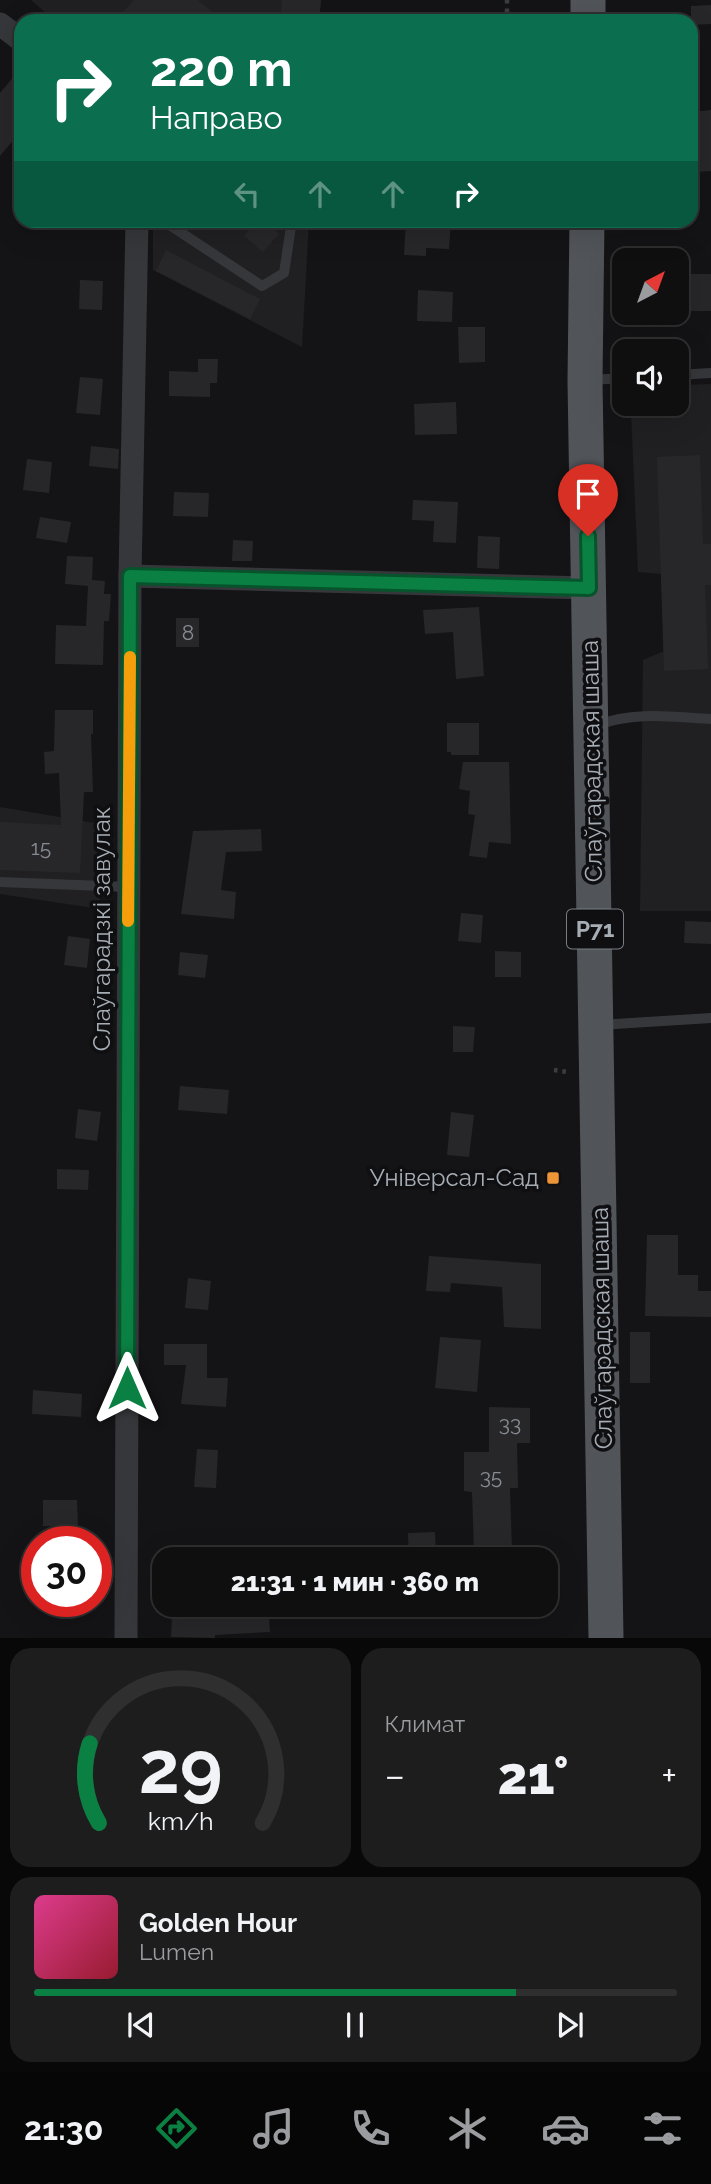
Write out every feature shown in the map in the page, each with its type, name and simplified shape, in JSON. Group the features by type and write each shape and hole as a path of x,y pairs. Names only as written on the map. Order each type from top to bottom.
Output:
{"main road":[{"name":"Слаўгарадская шаша","path":"587,228 585,380 606,1638"}],"street":[{"path":"0,24 14,35"},
{"name":"Слаўгарадзкі завулак","path":"126,1638 130,576 138,228"},
{"path":"130,576 589,588"}],"lane":[{"path":"174,228 262,286 284,274 291,228"},
{"path":"689,374 711,373"},
{"path":"585,380 612,379"},
{"path":"591,727 620,717 711,719"},
{"path":"0,882 128,887"},
{"path":"596,1025 711,1018"}],"path":[{"path":"554,1070 574,1074"}],"shaded area":[{"path":"31,0 321,0 320,14 47,14"},
{"path":"153,228 309,228 302,347 153,270"},
{"path":"711,384 711,911 640,911 643,660 664,651 661,574 638,572 631,416 689,416 689,385"},
{"path":"0,807 101,824 100,909 0,894"}],"building":[{"path":"134,0 198,0 215,14 121,14"},
{"path":"282,0 321,0 320,14 281,14"},
{"path":"711,5 711,24 698,25 698,14 691,14 691,6"},
{"path":"14,76 14,139 0,156 0,93"},
{"path":"711,110 711,171 698,172 698,111"},
{"path":"250,228 272,228 279,234 263,252 244,236"},
{"path":"406,228 450,228 449,249 426,248 426,256 404,255"},
{"path":"166,250 260,299 250,319 156,271"},
{"path":"690,274 711,274 711,311 690,311"},
{"path":"80,280 103,281 102,310 79,309"},
{"path":"418,290 453,292 452,322 417,321"},
{"path":"458,327 485,327 485,362 459,363"},
{"path":"198,359 218,359 217,383 210,383 210,397 169,396 169,371 198,372"},
{"path":"80,377 103,379 100,415 76,413"},
{"path":"456,402 457,434 415,435 414,404"},
{"path":"91,446 119,449 118,469 89,466"},
{"path":"700,455 703,544 711,544 711,585 705,585 708,669 664,671 657,457"},
{"path":"27,459 52,462 49,493 23,490"},
{"path":"174,492 209,493 208,517 173,516"},
{"path":"413,500 458,502 456,543 433,542 434,521 412,520"},
{"path":"40,517 71,522 67,543 36,538"},
{"path":"478,536 500,537 499,569 477,568"},
{"path":"233,540 253,541 252,561 232,561"},
{"path":"67,556 93,557 92,580 105,581 104,594 111,594 109,621 104,621 103,665 55,664 56,625 86,626 88,586 65,584"},
{"path":"479,607 484,676 456,679 453,632 425,634 423,610"},
{"path":"176,618 199,618 199,647 176,647"},
{"path":"55,710 93,710 93,792 84,792 80,873 0,870 0,822 61,825 59,773 45,774 44,752 54,751"},
{"path":"447,723 479,723 479,755 451,755 451,752 447,752"},
{"path":"463,762 509,762 511,844 489,842 487,858 469,856 475,815 468,814 470,791 459,789"},
{"path":"261,829 262,851 226,852 221,890 236,892 234,919 181,914 193,831"},
{"path":"461,913 483,915 481,943 458,941"},
{"path":"685,921 711,922 711,944 684,943"},
{"path":"68,936 90,939 87,968 64,965"},
{"path":"495,951 521,952 521,977 495,977"},
{"path":"180,952 208,955 205,978 178,975"},
{"path":"453,1026 475,1027 473,1052 453,1052"},
{"path":"180,1086 229,1090 227,1114 178,1110"},
{"path":"78,1109 101,1112 97,1141 75,1138"},
{"path":"451,1112 474,1115 469,1157 447,1155"},
{"path":"57,1169 89,1170 88,1190 57,1189"},
{"path":"647,1235 678,1235 678,1275 698,1275 698,1291 711,1291 711,1317 645,1316"},
{"path":"429,1256 541,1264 541,1329 504,1327 502,1287 451,1283 450,1292 426,1291"},
{"path":"188,1278 211,1281 208,1310 185,1308"},
{"path":"630,1332 650,1332 650,1383 630,1383"},
{"path":"440,1337 481,1340 477,1392 435,1388"},
{"path":"164,1344 207,1344 207,1378 228,1378 226,1407 181,1404 186,1365 164,1365"},
{"path":"33,1390 82,1394 81,1417 32,1414"},
{"path":"489,1407 530,1408 530,1443 517,1443 518,1488 510,1488 512,1547 474,1547 472,1492 464,1491 464,1452 489,1452"},
{"path":"197,1449 218,1450 216,1488 194,1487"},
{"path":"43,1500 77,1500 78,1526 43,1526"},
{"path":"435,1532 436,1547 409,1547 408,1533"},
{"path":"172,1617 269,1618 270,1632 215,1635 215,1638 171,1637"}],"slow traffic":[{"path":"128,921 130,657"}],"place":[{"name":"Універсал-Сад","path":"553,1178"}],"route":[{"path":"127,1388 130,576 589,588 588,536"}]}
